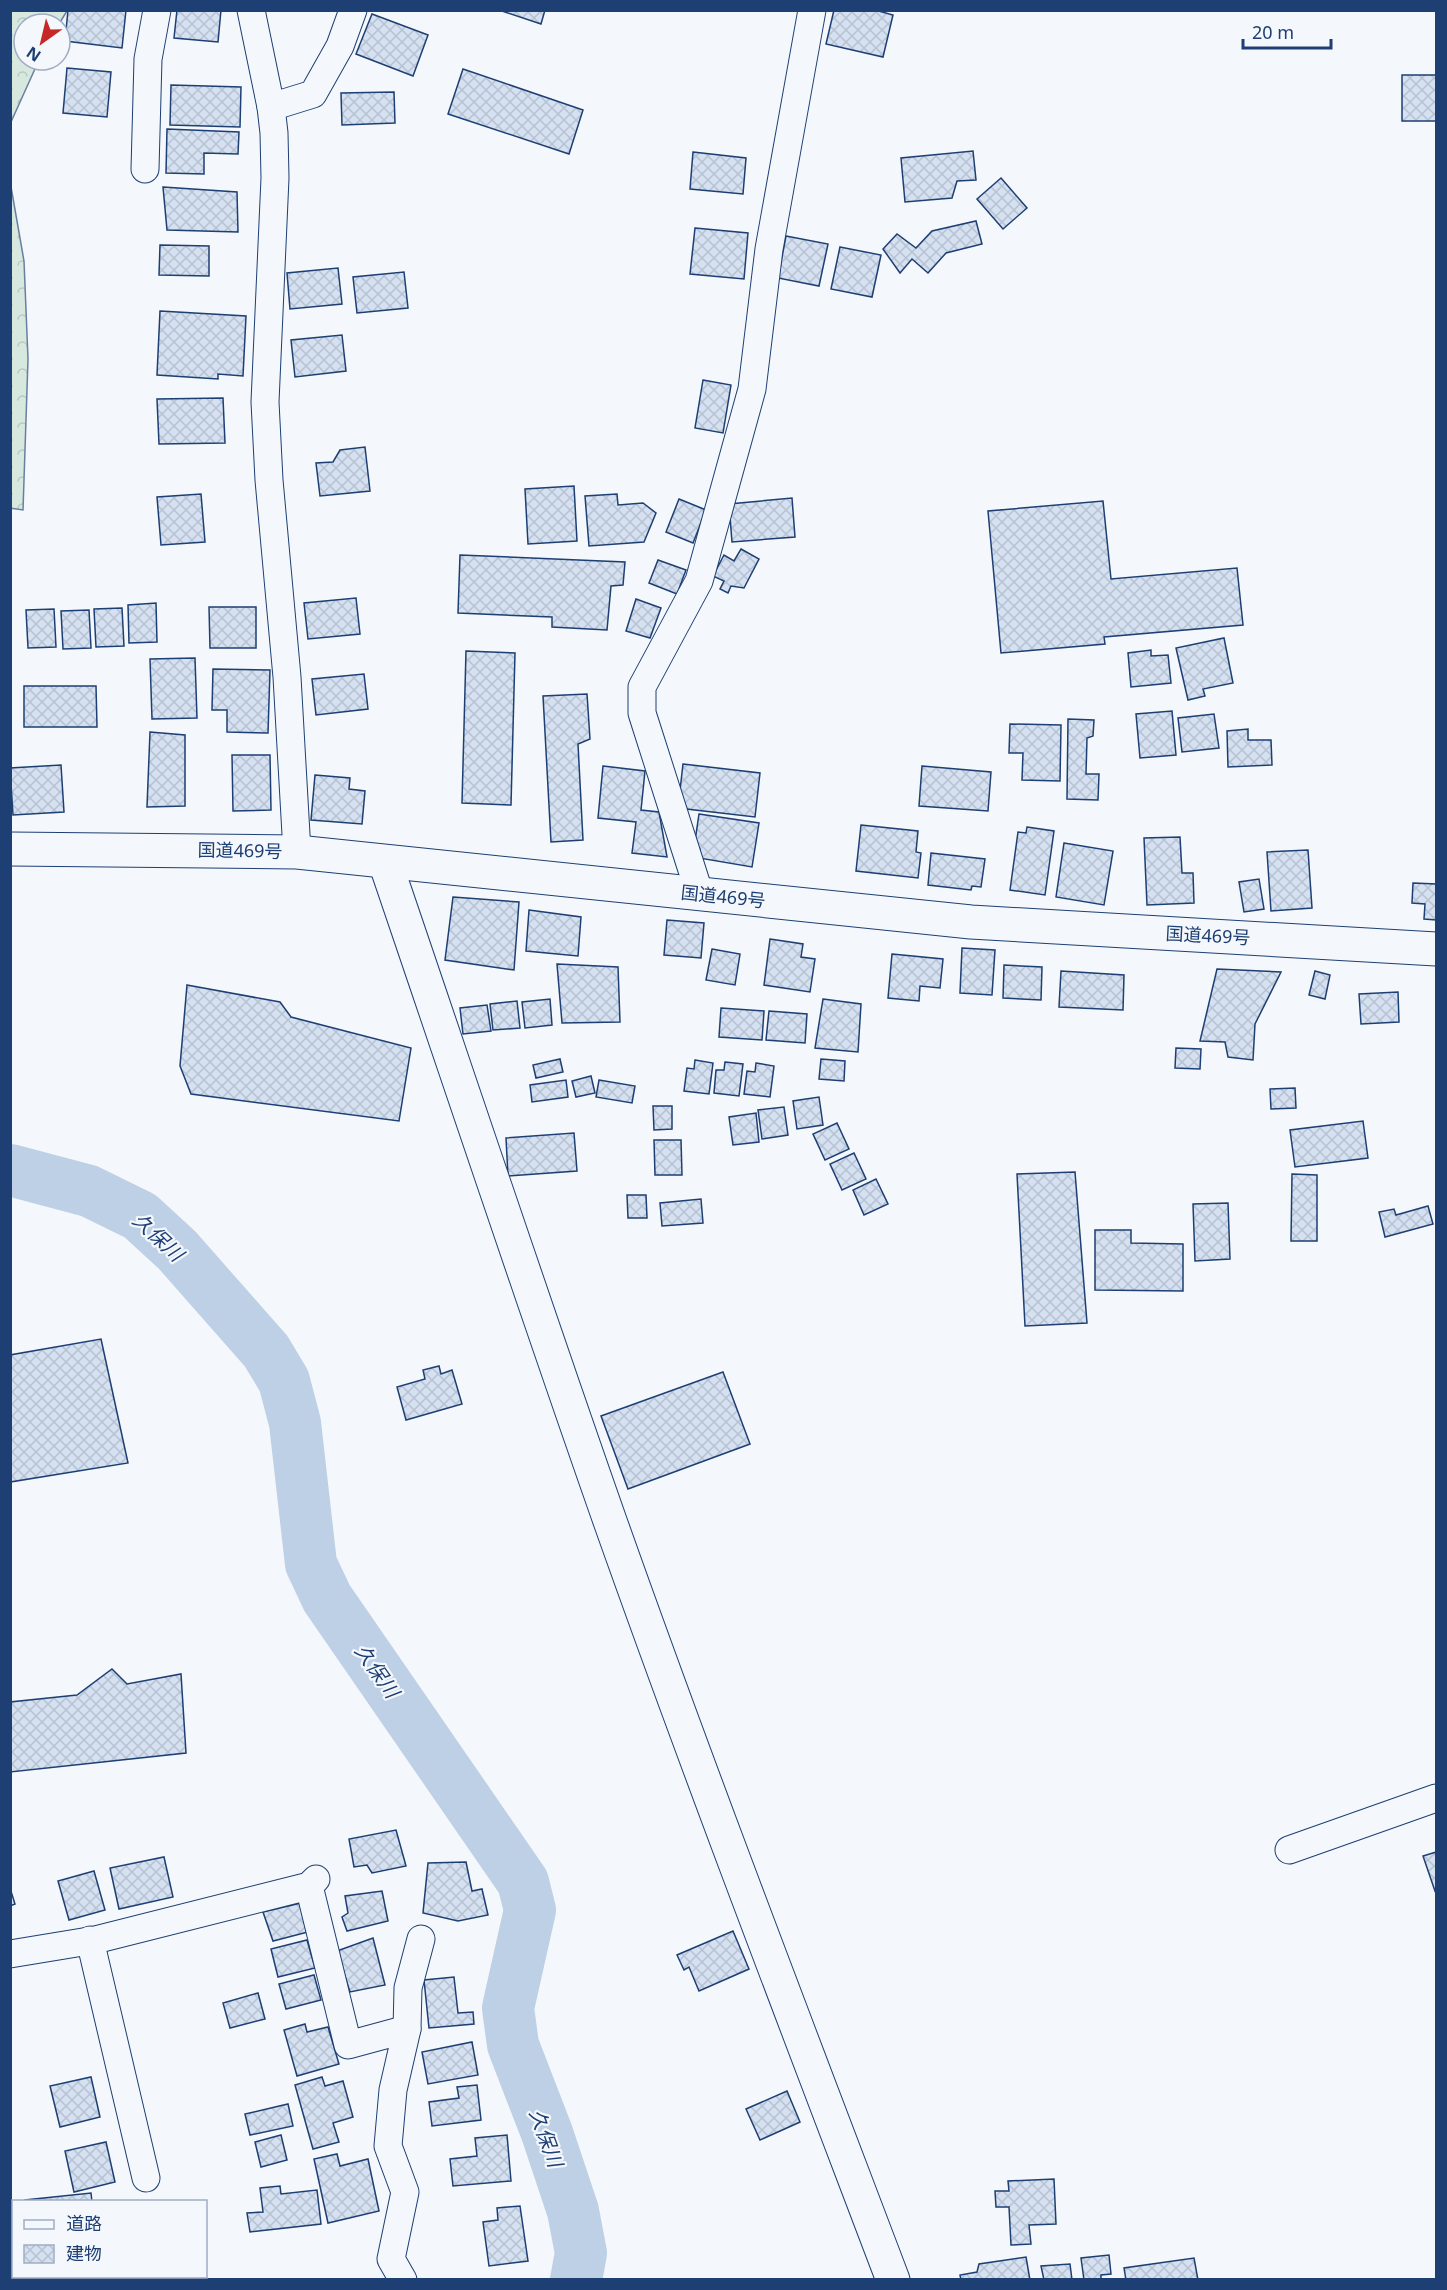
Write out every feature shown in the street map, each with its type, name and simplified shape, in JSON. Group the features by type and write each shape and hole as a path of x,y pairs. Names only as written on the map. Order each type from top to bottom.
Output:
{"main road":[{"name":"国道469号","path":"10,849 297,852 971,922 1437,949"},
{"path":"385,862 480,1150 611,1524 716,1812 893,2280"}],"street":[{"path":"145,169 148,59 157,10"},
{"path":"251,10 271,107 275,178 265,402 269,480 287,678 297,852"},
{"path":"271,107 313,94 340,46 353,10"},
{"path":"700,895 642,713 642,687 699,581 752,389 770,249 812,10"},
{"path":"1289,1851 1437,1798"},
{"path":"10,1954 90,1940 313,1882 348,2045 407,2029"},
{"path":"403,2280 391,2259 405,2192 388,2146 393,2090 407,2029 408,1988 421,1939"},
{"path":"90,1940 146,2178"}],"green space":[{"path":"11,10 67,11 12,12 12,72 34,72 11,122"},
{"path":"10,181 24,261 28,359 23,510 10,508"}],"building":[{"path":"68,10 126,10 122,48 72,42 72,12 68,12"},
{"path":"177,10 221,10 218,42 174,38"},
{"path":"499,10 545,10 541,24"},
{"path":"834,10 875,10 893,15 883,57 826,44"},
{"path":"372,14 428,35 413,76 356,54"},
{"path":"72,68 111,72 107,117 63,113 67,72 72,72"},
{"path":"463,69 583,110 569,154 448,114"},
{"path":"1402,75 1436,75 1436,121 1402,121"},
{"path":"171,85 241,87 240,127 170,125"},
{"path":"394,92 395,123 342,125 341,93"},
{"path":"167,129 239,132 238,154 204,153 204,174 166,173"},
{"path":"973,151 976,180 957,181 952,198 905,202 901,158"},
{"path":"693,152 746,158 743,194 690,189"},
{"path":"1001,178 1027,208 1003,229 977,199"},
{"path":"163,187 237,192 238,232 167,230"},
{"path":"976,221 982,244 946,253 928,273 912,259 900,273 883,249 897,234 916,248 932,231"},
{"path":"695,228 748,233 744,279 690,274"},
{"path":"786,236 828,244 819,286 778,278"},
{"path":"160,245 209,246 209,276 159,275"},
{"path":"840,247 881,255 872,297 831,289"},
{"path":"338,268 342,304 290,309 287,273"},
{"path":"404,272 408,308 357,313 353,277"},
{"path":"160,311 246,316 243,376 218,374 218,379 157,375"},
{"path":"342,335 346,371 295,377 291,340"},
{"path":"703,380 731,385 723,433 695,428"},
{"path":"223,398 225,443 159,444 157,399"},
{"path":"365,447 370,491 320,496 316,463 333,462 340,450"},
{"path":"574,486 577,541 528,544 525,489"},
{"path":"201,494 205,542 161,545 157,497"},
{"path":"617,494 618,505 643,503 656,513 644,542 589,546 585,496"},
{"path":"792,498 795,537 732,542 729,504"},
{"path":"679,499 706,510 693,543 666,532"},
{"path":"1103,501 1111,579 1237,568 1243,625 1104,637 1105,644 1001,653 988,511"},
{"path":"741,549 759,559 744,588 731,586 728,593 720,589 724,581 713,576 724,555 734,561"},
{"path":"460,555 625,562 623,585 611,586 607,630 552,627 552,617 458,613"},
{"path":"658,560 686,570 677,594 649,583"},
{"path":"356,598 360,634 308,639 304,603"},
{"path":"636,599 661,608 650,638 626,631"},
{"path":"156,603 157,642 129,643 128,605"},
{"path":"209,607 256,607 256,648 210,648"},
{"path":"122,608 124,646 96,647 94,609"},
{"path":"54,609 56,647 28,648 26,610"},
{"path":"89,610 91,648 63,649 61,611"},
{"path":"1224,638 1233,683 1203,689 1205,696 1188,700 1176,648"},
{"path":"1151,650 1151,656 1168,655 1171,683 1131,687 1128,653"},
{"path":"466,651 515,653 511,805 462,803"},
{"path":"195,658 197,718 152,719 150,659"},
{"path":"213,669 270,670 268,733 227,732 227,710 212,710"},
{"path":"364,674 368,709 316,715 312,679"},
{"path":"24,686 96,686 97,727 24,727"},
{"path":"587,694 590,739 578,744 583,840 551,842 543,696"},
{"path":"1172,711 1176,755 1140,758 1136,714"},
{"path":"1214,714 1219,748 1182,752 1178,718"},
{"path":"1068,719 1094,720 1093,736 1087,738 1086,774 1099,774 1098,800 1067,799"},
{"path":"1010,724 1061,725 1060,781 1022,780 1023,753 1009,753"},
{"path":"1248,729 1248,740 1271,740 1272,765 1228,767 1227,731"},
{"path":"150,732 185,735 185,806 147,807"},
{"path":"232,755 270,755 271,810 233,811"},
{"path":"683,764 760,773 755,817 678,808"},
{"path":"61,765 64,812 13,815 10,768"},
{"path":"603,766 645,771 641,810 659,812 667,857 632,853 636,822 598,818"},
{"path":"922,766 991,772 988,811 919,806"},
{"path":"315,775 350,778 349,789 365,791 362,824 311,820"},
{"path":"699,814 759,823 752,867 699,858 700,849 694,848"},
{"path":"861,825 918,831 916,852 921,853 918,878 856,871"},
{"path":"1027,827 1054,831 1045,895 1010,890 1018,832 1026,833"},
{"path":"1180,837 1182,873 1193,873 1194,903 1147,905 1144,838"},
{"path":"1064,843 1113,851 1104,905 1056,897"},
{"path":"1308,850 1312,908 1271,911 1267,852"},
{"path":"931,853 985,859 981,887 972,886 971,890 928,885"},
{"path":"1259,879 1264,909 1244,912 1239,882"},
{"path":"1413,883 1436,884 1436,920 1424,919 1425,904 1412,903"},
{"path":"453,897 519,902 514,970 445,960"},
{"path":"529,910 581,917 578,956 526,951"},
{"path":"667,920 704,923 701,958 664,955"},
{"path":"770,939 803,944 801,957 815,959 810,992 764,985"},
{"path":"962,948 995,950 992,995 960,993"},
{"path":"712,949 740,954 735,985 706,980"},
{"path":"892,954 943,959 940,988 920,986 919,1001 888,998"},
{"path":"557,964 618,967 620,1022 562,1023"},
{"path":"1004,965 1042,967 1041,1000 1003,998"},
{"path":"1217,969 1281,972 1255,1024 1253,1060 1228,1057 1225,1042 1200,1041"},
{"path":"1061,971 1124,975 1123,1010 1059,1007"},
{"path":"1315,971 1330,975 1325,999 1309,995"},
{"path":"187,985 280,1002 291,1017 411,1048 399,1121 191,1094 180,1066"},
{"path":"1398,992 1399,1022 1361,1024 1359,994"},
{"path":"550,999 552,1025 525,1028 522,1002"},
{"path":"823,999 861,1004 858,1052 815,1048"},
{"path":"517,1001 520,1028 493,1030 490,1004"},
{"path":"487,1005 491,1031 463,1034 460,1008"},
{"path":"721,1008 764,1011 762,1040 719,1037"},
{"path":"769,1011 807,1014 805,1043 766,1040"},
{"path":"1176,1048 1201,1049 1200,1069 1175,1068"},
{"path":"560,1059 563,1072 536,1078 533,1065"},
{"path":"821,1059 845,1061 844,1081 819,1079"},
{"path":"695,1060 713,1063 709,1094 684,1091 687,1068 694,1069"},
{"path":"725,1062 743,1064 739,1096 714,1093 716,1070 724,1070"},
{"path":"756,1063 774,1066 770,1097 744,1094 747,1071 755,1072"},
{"path":"591,1076 595,1093 576,1097 572,1081"},
{"path":"566,1080 568,1097 532,1102 530,1085"},
{"path":"599,1080 635,1086 632,1103 596,1097"},
{"path":"1295,1088 1296,1108 1271,1109 1270,1089"},
{"path":"819,1097 823,1125 797,1129 793,1101"},
{"path":"653,1106 672,1106 672,1129 654,1130"},
{"path":"784,1107 788,1135 762,1139 758,1110"},
{"path":"756,1113 759,1142 733,1145 729,1117"},
{"path":"1363,1121 1368,1158 1295,1167 1290,1130"},
{"path":"837,1123 849,1149 825,1160 813,1134"},
{"path":"574,1133 577,1171 508,1176 506,1138"},
{"path":"654,1140 681,1140 682,1175 655,1175"},
{"path":"854,1153 866,1179 842,1190 830,1164"},
{"path":"1075,1172 1087,1323 1025,1326 1017,1174"},
{"path":"1292,1174 1317,1175 1317,1241 1291,1241"},
{"path":"876,1179 888,1204 864,1215 853,1190"},
{"path":"627,1195 646,1195 647,1218 628,1218"},
{"path":"701,1199 703,1223 662,1226 660,1203"},
{"path":"1228,1203 1230,1259 1195,1261 1193,1204"},
{"path":"1428,1206 1433,1224 1385,1237 1379,1212 1394,1209 1396,1215"},
{"path":"1095,1230 1131,1230 1131,1243 1183,1244 1183,1291 1095,1290"},
{"path":"101,1339 128,1463 10,1482 10,1355"},
{"path":"439,1366 441,1374 452,1370 462,1404 406,1420 397,1387 425,1379 423,1370"},
{"path":"723,1372 750,1444 628,1489 601,1416"},
{"path":"112,1669 127,1684 181,1674 186,1753 10,1772 10,1702 77,1695"},
{"path":"396,1830 406,1866 372,1873 367,1865 354,1867 349,1839"},
{"path":"1436,1852 1436,1890 1435,1891 1423,1856"},
{"path":"164,1857 173,1897 119,1909 110,1868"},
{"path":"466,1862 472,1891 482,1889 488,1915 458,1921 423,1913 428,1863"},
{"path":"94,1871 105,1910 69,1920 58,1881"},
{"path":"10,1888 15,1904 10,1906"},
{"path":"382,1891 388,1921 347,1931 342,1917 348,1913 345,1896"},
{"path":"301,1903 308,1932 273,1941 263,1912"},
{"path":"733,1931 749,1969 699,1991 689,1967 684,1970 677,1955"},
{"path":"373,1938 385,1985 350,1992 337,1951"},
{"path":"307,1940 315,1968 278,1977 271,1949"},
{"path":"314,1975 321,2000 286,2009 279,1984"},
{"path":"454,1977 458,2013 473,2012 474,2024 429,2028 424,1980"},
{"path":"258,1993 265,2019 230,2028 223,2003"},
{"path":"305,2024 307,2032 328,2027 339,2064 297,2076 284,2030"},
{"path":"472,2042 478,2075 428,2084 422,2052"},
{"path":"91,2077 100,2117 60,2127 50,2086"},
{"path":"322,2077 325,2086 343,2081 353,2117 333,2123 339,2142 313,2149 295,2085"},
{"path":"477,2085 481,2120 432,2126 429,2102 459,2098 457,2087"},
{"path":"787,2091 800,2122 760,2140 746,2109"},
{"path":"288,2104 293,2126 250,2135 245,2114"},
{"path":"281,2135 287,2160 261,2167 255,2142"},
{"path":"507,2135 511,2181 453,2186 450,2159 477,2156 475,2138"},
{"path":"106,2142 115,2182 74,2192 65,2151"},
{"path":"337,2154 340,2166 368,2159 379,2211 328,2223 314,2159"},
{"path":"1054,2179 1056,2224 1029,2225 1031,2244 1011,2245 1009,2207 996,2207 995,2191 1009,2191 1008,2181"},
{"path":"280,2186 281,2194 317,2190 321,2224 250,2232 247,2213 263,2212 260,2188"},
{"path":"91,2193 92,2200 25,2200"},
{"path":"520,2206 528,2261 489,2266 483,2222 498,2220 497,2208"},
{"path":"10,2207 12,2207 12,2258 10,2258"},
{"path":"1109,2255 1111,2274 1101,2275 1101,2280 1084,2280 1081,2258"},
{"path":"1026,2257 1030,2280 961,2280 960,2275 977,2272 979,2264"},
{"path":"1194,2258 1198,2280 1126,2280 1124,2268"},
{"path":"1070,2264 1072,2280 1044,2280 1041,2266"}],"waterway":[{"name":"久保川","path":"10,1170 89,1191 140,1216 177,1250 266,1351 284,1381 295,1423 311,1564 327,1598 523,1882 530,1910 508,2008 513,2045 547,2133 573,2211 581,2253 576,2280"}]}
